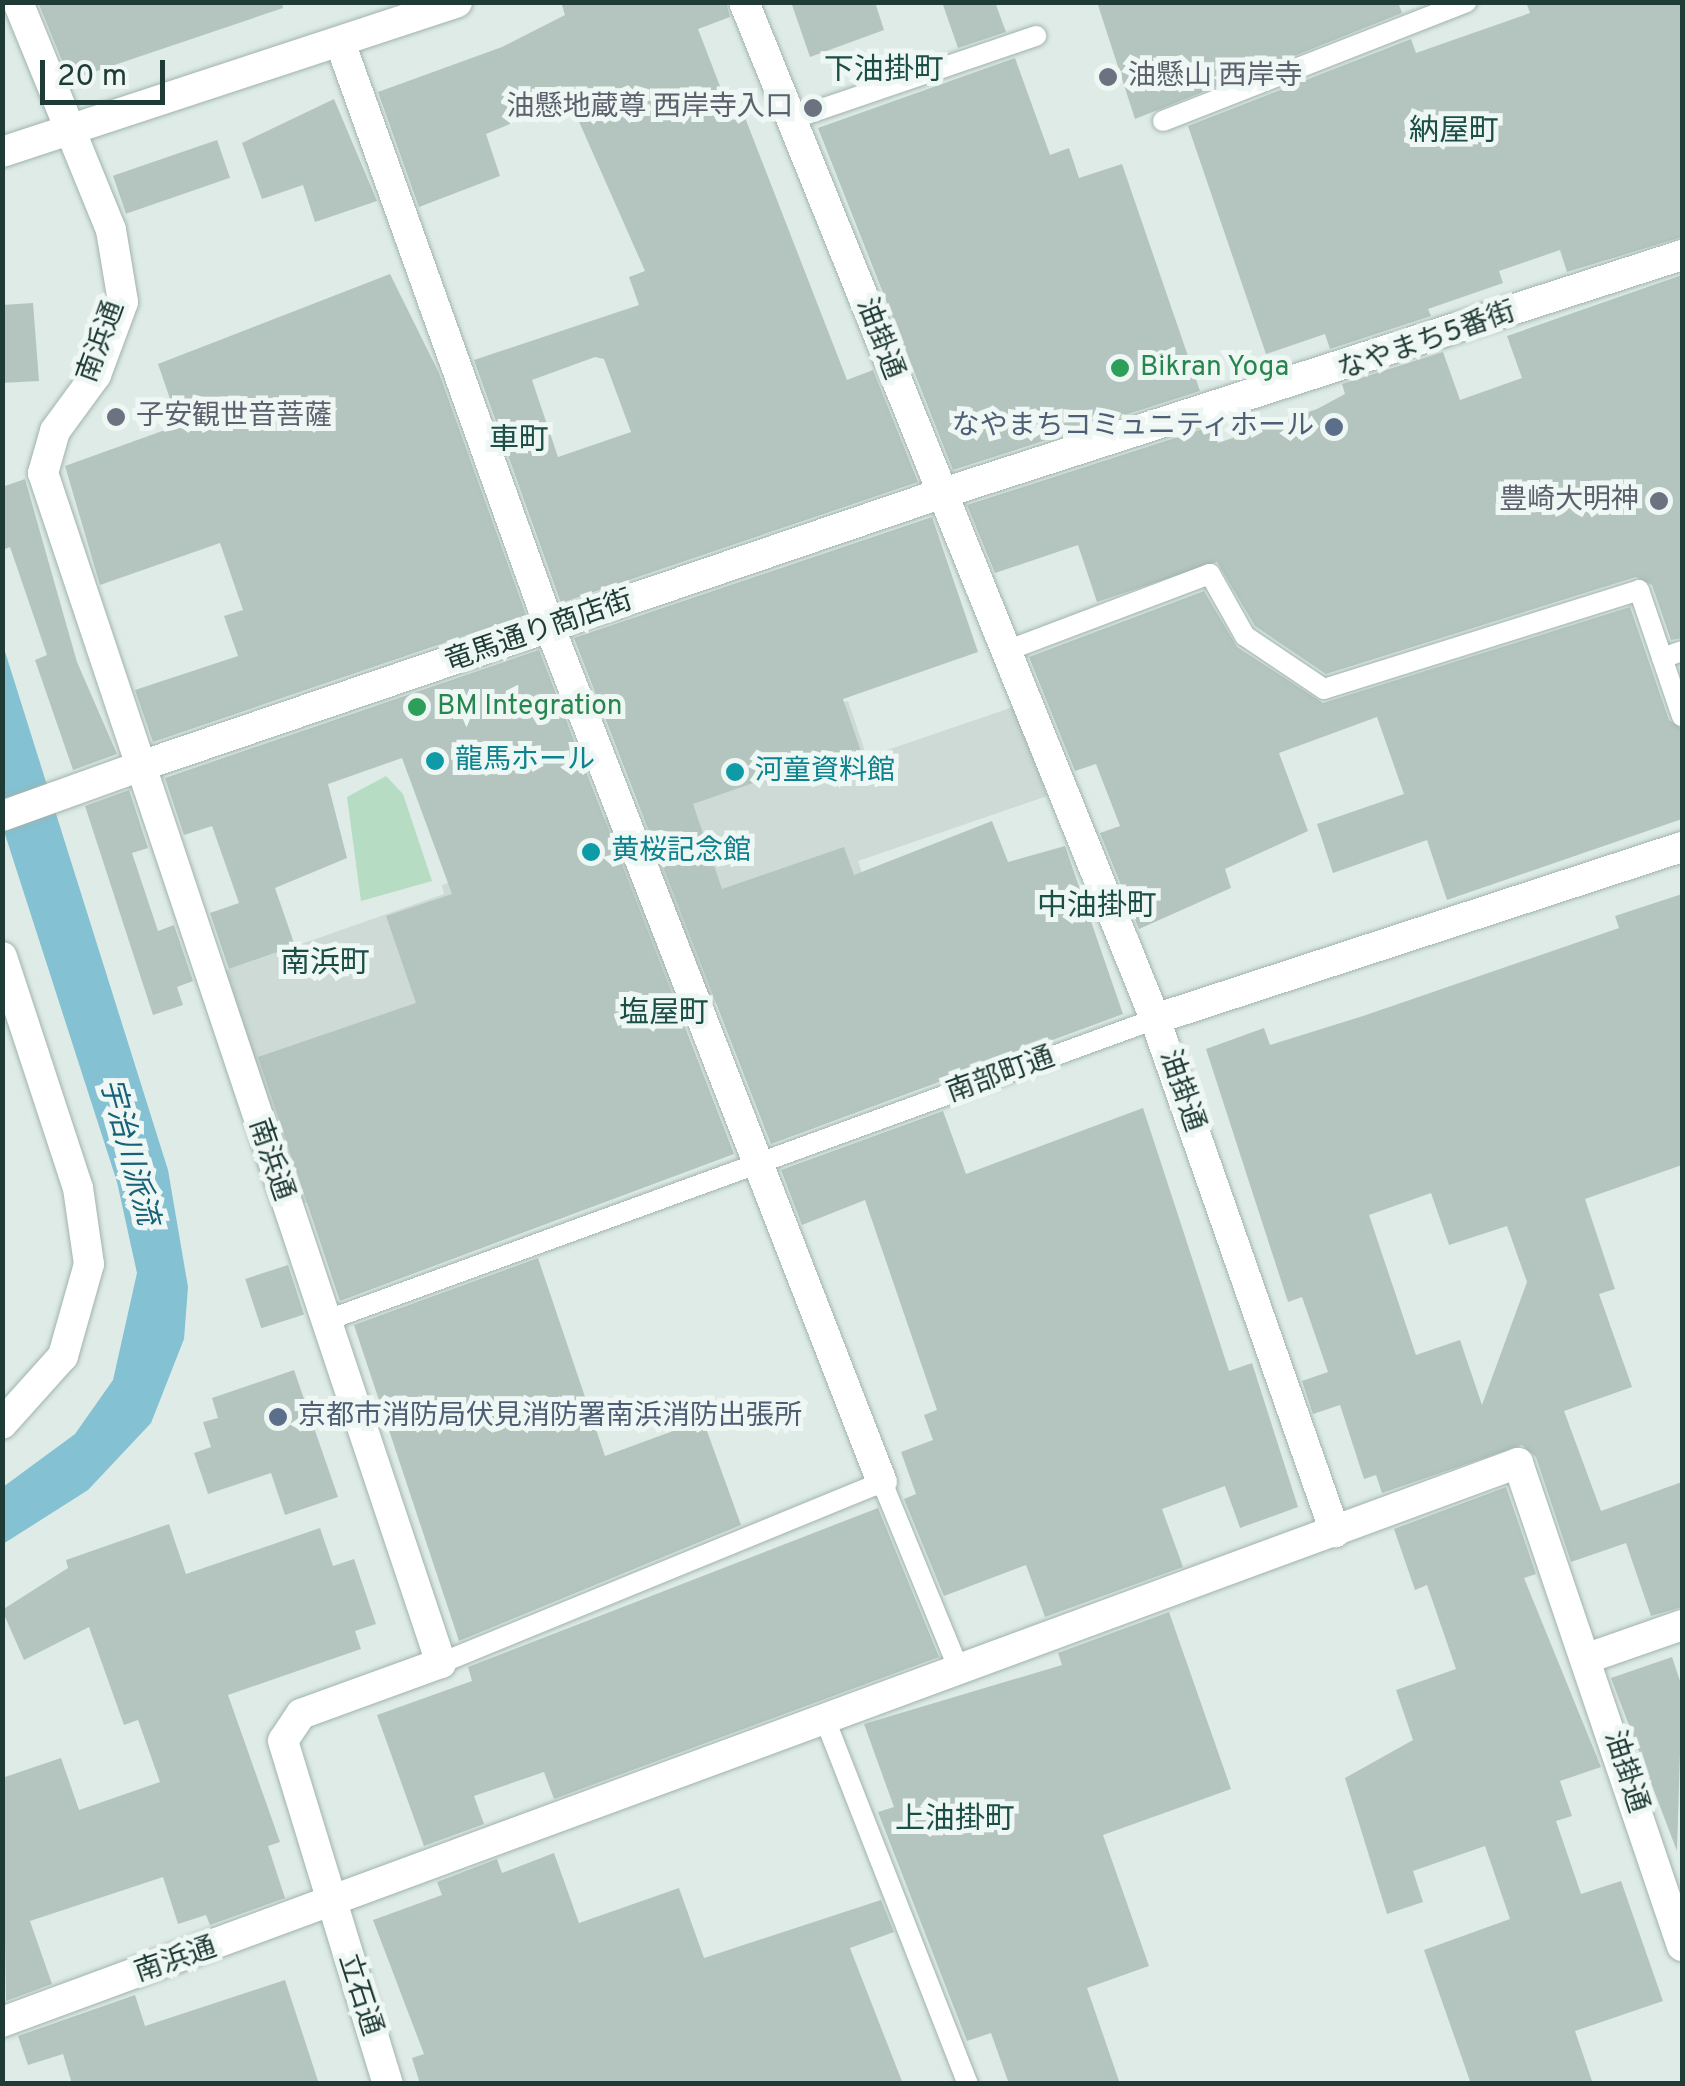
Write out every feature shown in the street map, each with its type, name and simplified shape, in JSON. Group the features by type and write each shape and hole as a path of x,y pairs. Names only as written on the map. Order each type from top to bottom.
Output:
{"street":[{"name":"南浜通","path":"18,2 111,230 123,302 96,376 55,431 43,474 441,1663"},
{"path":"2,152 341,44 458,2"},
{"name":"油掛通","path":"744,2 1155,1019 1335,1532 1518,1464 1588,1658 1682,1946"},
{"path":"341,44 550,628 882,1482"},
{"name":"なやまち5番街","path":"940,494 1682,256"},
{"name":"竜馬通り商店街","path":"2,816 940,494"},
{"name":"南部町通","path":"1155,1019 1682,846"},
{"path":"2,957 78,1188 88,1264 63,1356 2,1424"},
{"name":"南浜通","path":"2,2022 331,1907 1335,1532"},
{"path":"1588,1658 1682,1625"},
{"path":"331,1907 285,1763 287,1731 301,1714 441,1663"},
{"name":"立石通","path":"331,1907 388,2084"}],"lane":[{"path":"1163,121 1425,10 1468,2"},
{"path":"792,119 1036,36"},
{"path":"1006,651 1210,574 1245,636 1324,689 1639,590 1672,654 1682,716"},
{"name":"南部町通","path":"325,1321 1155,1019"},
{"path":"441,1663 882,1482 960,1672"},
{"path":"826,1722 968,2084"}],"shaded area":[{"path":"848,701 867,757 1016,706 1047,796 858,861 886,944 708,1005 629,777"},
{"path":"613,816 686,1025 507,1087 521,1128 302,1204 221,972 444,894 442,885 488,869 485,860"}],"green space":[{"path":"386,776 403,794 432,881 361,901 347,797"}],"water":[{"name":"宇治川派流","path":"2,642 168,1170 188,1287 184,1339 151,1423 88,1490 3,1544 3,1487 75,1434 113,1380 137,1273 117,1182 3,828"}],"building":[{"path":"38,2 282,2 283,8 70,80"},
{"path":"561,2 726,2 730,17 698,29 733,120 744,115 847,380 873,370 918,482 561,603 474,360 639,305 629,277 645,271 569,99 486,134 500,176 419,207 378,92 502,47 565,15","holes":["595,357 604,359 631,432 558,457 532,380"]},
{"path":"791,2 875,2 884,30 810,57"},
{"path":"942,2 995,2 1006,32 958,48"},
{"path":"1097,2 1398,2 1402,13 1135,119"},
{"path":"1526,2 1682,2 1682,237 1567,272 1560,250 1499,271 1503,283 1428,309 1431,316 1330,349 1325,334 1266,354 1188,126 1411,39 1416,53 1530,13"},
{"path":"1015,58 1050,155 1069,148 1079,178 1122,164 1200,391 953,470 818,128"},
{"path":"334,99 377,201 315,222 303,185 262,199 242,143"},
{"path":"217,140 230,178 126,214 113,176"},
{"path":"390,274 439,373 526,615 153,742 135,690 238,656 224,616 243,610 220,543 100,585 65,466 179,425 158,364"},
{"path":"1682,275 1682,638 1671,640 1652,585 1636,577 1326,674 1255,626 1217,562 1097,602 1078,545 995,573 967,505 1212,426 1218,443 1317,409 1345,394 1342,384 1443,352 1460,400 1522,378 1507,336"},
{"path":"33,303 39,381 2,383 2,305"},
{"path":"25,479 77,662 117,754 73,770 35,660 47,655 10,547 2,550 2,487"},
{"path":"932,517 978,652 843,699 864,760 816,777 811,763 693,804 722,889 844,847 854,875 992,821 1008,862 1065,846 1123,1014 771,1144 574,638"},
{"path":"1204,591 1237,647 1323,703 1630,607 1669,720 1682,729 1682,819 1447,900 1427,840 1333,873 1317,824 1404,794 1377,717 1279,753 1308,831 1225,869 1231,888 1139,929 1100,833 1120,826 1096,764 1075,771 1029,657"},
{"path":"539,650 734,1154 340,1301 258,1057 416,1003 386,916 452,894 402,758 328,784 347,858 275,888 295,946 229,969 210,913 239,903 212,826 184,835 165,778"},
{"path":"129,790 148,848 132,853 158,931 174,925 193,981 177,987 183,1005 153,1015 85,806"},
{"path":"1682,894 1682,1165 1585,1199 1615,1289 1599,1294 1632,1387 1564,1411 1601,1511 1682,1482 1682,1607 1651,1616 1626,1543 1571,1562 1536,1457 1522,1445 1382,1493 1376,1475 1364,1479 1340,1405 1313,1414 1302,1381 1328,1372 1302,1297 1288,1302 1206,1049 1264,1028 1270,1045 1363,1016 1619,928 1615,916","holes":["1431,1193 1449,1245 1507,1226 1527,1282 1482,1405 1460,1340 1416,1355 1369,1215"]},
{"path":"1143,1108 1229,1371 1252,1363 1298,1507 1240,1528 1225,1486 1162,1509 1183,1567 1045,1617 1026,1565 944,1596 904,1499 916,1494 901,1452 933,1440 924,1415 937,1410 865,1200 802,1225 781,1170 943,1111 966,1174"},
{"path":"538,1258 605,1456 703,1420 741,1525 459,1641 354,1325"},
{"path":"288,1265 304,1314 261,1328 245,1279"},
{"path":"294,1370 338,1497 285,1515 271,1473 208,1494 194,1453 211,1447 203,1422 218,1418 212,1398"},
{"path":"1506,1487 1536,1574 1524,1578 1601,1767 1560,1781 1572,1816 1556,1821 1581,1894 1621,1881 1663,2001 1575,2031 1593,2084 1471,2084 1424,1950 1510,1919 1485,1846 1413,1871 1423,1902 1387,1914 1345,1778 1413,1740 1396,1690 1456,1669 1427,1585 1415,1590 1394,1529"},
{"path":"878,1508 939,1657 554,1799 544,1772 474,1796 484,1824 424,1846 377,1715 472,1681 468,1667"},
{"path":"169,1524 186,1574 320,1528 333,1566 354,1559 376,1624 355,1631 361,1649 228,1695 280,1842 268,1846 285,1898 210,1925 206,1915 178,1924 163,1877 30,1921 52,1984 6,2001 2,1778 61,1758 79,1810 160,1782 138,1720 124,1725 89,1627 24,1660 2,1610 68,1568 66,1560"},
{"path":"1169,1612 1231,1789 1103,1835 1149,1966 1087,1988 1120,2084 1009,2084 991,2033 967,2041 878,1812 894,1807 864,1724 1062,1665 1058,1653"},
{"path":"1672,1657 1682,1687 1677,1851 1611,1678"},
{"path":"554,1853 579,1923 679,1888 704,1958 881,1900 894,1932 850,1948 903,2084 420,2084 412,2058 424,2054 373,1920 442,1895 437,1882 497,1859 502,1873"},
{"path":"285,1980 319,2084 72,2084 63,2054 28,2065 18,2036 135,1995 145,2026"}],"place":[{"name":"油懸山 西岸寺","path":"1108,77"},
{"name":"油懸地蔵尊 西岸寺入口","path":"813,108"},
{"name":"Bikran Yoga","path":"1120,368"},
{"name":"子安観世音菩薩","path":"116,417"},
{"name":"なやまちコミュニティホール","path":"1334,427"},
{"name":"豊崎大明神","path":"1659,501"},
{"name":"BM Integration","path":"417,707"},
{"name":"龍馬ホール","path":"435,761"},
{"name":"河童資料館","path":"735,772"},
{"name":"黄桜記念館","path":"591,852"},
{"name":"京都市消防局伏見消防署南浜消防出張所","path":"278,1417"}],"district":[{"name":"下油掛町","path":"884,72"},
{"name":"納屋町","path":"1454,133"},
{"name":"車町","path":"519,442"},
{"name":"中油掛町","path":"1097,908"},
{"name":"南浜町","path":"325,965"},
{"name":"塩屋町","path":"664,1015"},
{"name":"上油掛町","path":"955,1821"}]}
